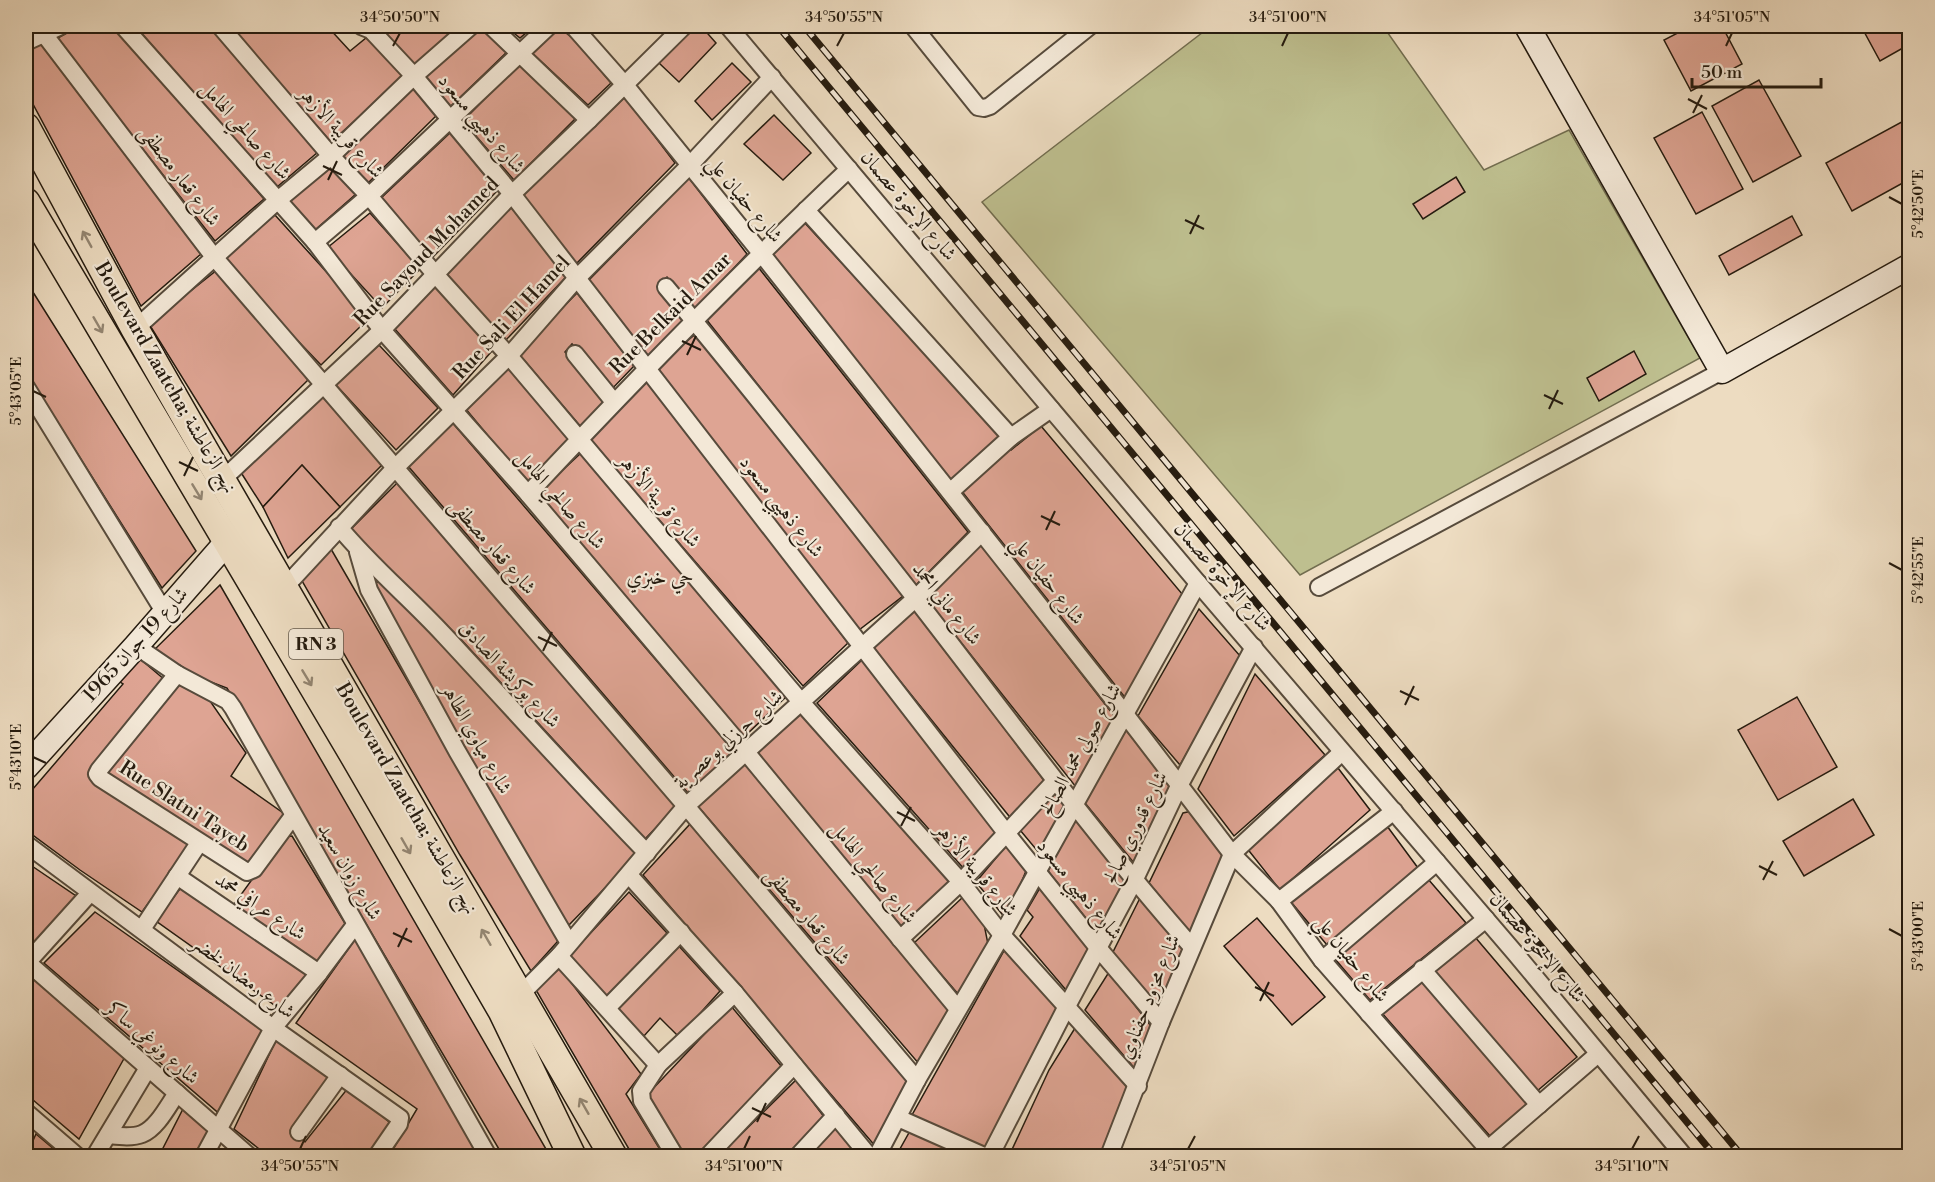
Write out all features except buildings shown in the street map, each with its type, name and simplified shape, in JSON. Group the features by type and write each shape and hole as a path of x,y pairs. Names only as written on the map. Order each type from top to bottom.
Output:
{"main road":[{"name":"Boulevard Zaatcha; نهج الزعاطشة","path":"26,127 135,329 250,526 511,1004 572,1156"},
{"name":"Boulevard Zaatcha; نهج الزعاطشة","path":"26,202 227,542 511,1004 613,1156"}],"street":[{"path":"26,42 61,26"},
{"name":"شارع صالحي الهامل","path":"123,26 315,242 382,330 528,494 746,752 958,1009"},
{"name":"شارع قريبة الأزهر","path":"220,26 331,156 509,356 802,703 961,882 1002,935 1138,1086"},
{"name":"شارع ذهيبي مسعود","path":"361,26 371,30 414,76 512,194 1006,834 1161,1022"},
{"path":"135,329 278,200 331,156 414,76 471,26"},
{"path":"491,26 589,120"},
{"path":"315,242 369,196 549,26"},
{"name":"Rue Sayoud Mohamed","path":"222,480 382,330 512,194 684,26"},
{"name":"شارع الإخوة عصمان","path":"728,26 1198,583 1486,919 1684,1156"},
{"path":"913,26 978,107 984,108 990,106 1089,26"},
{"path":"1527,26 1722,371"},
{"name":"شارع حفيان علي","path":"576,27 761,253 1125,714 1232,854 1279,901 1322,960 1491,1153"},
{"name":"شارع قعار مصطفى","path":"44,34 214,257 686,806 917,1080"},
{"name":"Rue Sali El Hamel","path":"284,588 396,467 509,356 577,278 689,166 772,77"},
{"name":"Rue Belkaid Amar","path":"528,494 646,368 849,169"},
{"path":"806,210 1011,437"},
{"path":"1319,587 1722,371 1910,266"},
{"name":"شارع ماني امحمد","path":"666,287 916,598 1073,805 1134,881 1192,947"},
{"path":"575,354 614,402"},
{"path":"26,387 165,613"},
{"path":"950,492 1011,437 1051,409"},
{"name":"شارع 19 جوان 1965","path":"26,767 227,542 250,526"},
{"name":"شارع بوكريشة الصادق","path":"339,527 358,551 442,633 647,853"},
{"name":"شارع حرزلي بوعصرية","path":"511,1004 559,956 686,806 916,598 982,532"},
{"name":"شارع مياوي الطاهر","path":"358,551 369,590 458,751 569,943"},
{"name":"شارع صولي محمد الصالح","path":"877,1156 917,1080 1002,935 1198,583"},
{"name":"شارع زوان سعيد","path":"136,646 177,674 228,701 488,1156"},
{"name":"شارع قدوري صالح","path":"990,1156 1134,881 1179,786 1254,647"},
{"name":"Rue Slatni Tayeb","path":"177,674 99,770 100,778 247,872 250,872 293,816"},
{"path":"1232,854 1342,752"},
{"path":"900,939 961,882 1055,781"},
{"path":"1279,901 1394,811"},
{"path":"142,929 199,843"},
{"name":"شارع رمضان لخضر","path":"26,844 273,1028 400,1119 377,1156"},
{"name":"شارع محزود حفناوي","path":"1109,1156 1161,1022 1232,854"},
{"path":"1322,960 1437,862"},
{"path":"629,875 735,993 869,1156"},
{"name":"شارع عرافي محمد","path":"177,876 319,973"},
{"path":"26,963 90,893"},
{"path":"1369,1014 1486,919"},
{"path":"204,1156 273,1028 355,925"},
{"path":"607,1008 681,932"},
{"path":"559,956 658,1065"},
{"name":"شارع ونوغي ساكر","path":"26,963 249,1156"},
{"path":"1422,969 1539,1105"},
{"path":"675,1156 642,1101 641,1091 658,1065 735,993"},
{"path":"1491,1153 1539,1105 1599,1054"},
{"path":"708,1156 794,1065"},
{"path":"95,1156 148,1068"},
{"path":"299,1132 340,1075"},
{"path":"108,1135 142,1134 152,1127 177,1093"},
{"path":"798,1156 836,1115"},
{"path":"898,1118 984,1156"},
{"path":"27,1119 78,1156"}],"green space":[{"path":"1211,26 1383,26 1484,170 1569,130 1700,358 1300,575 982,202"}],"railway":[{"path":"778,26 1715,1156"},
{"path":"804,26 1742,1156"}],"district":[{"name":"حي خبزي","path":"660,578"}]}
